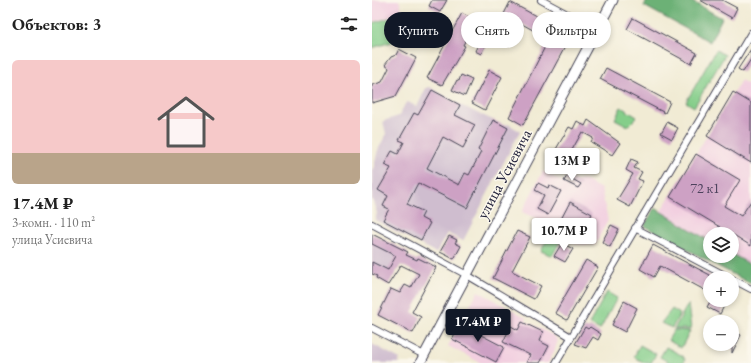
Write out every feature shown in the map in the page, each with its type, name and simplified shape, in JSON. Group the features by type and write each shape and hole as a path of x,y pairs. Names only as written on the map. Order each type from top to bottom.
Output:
{"street":[{"path":"541,0 563,12"},
{"name":"улица Усиевича","path":"607,12 613,0"},
{"path":"556,363 751,33"},
{"name":"улица Усиевича","path":"422,359 587,48"},
{"path":"372,224 467,275 571,337"},
{"path":"635,228 716,271"},
{"path":"739,283 751,289"},
{"path":"372,328 422,359"}],"shaded area":[{"path":"372,0 399,0 403,12 384,12 384,19 372,22"},
{"path":"741,80 751,86 751,270 739,261 739,227 703,227 703,242 658,216"},
{"path":"430,87 460,105 504,125 508,124 520,131 463,241 447,233 436,253 375,220 377,213 372,199 372,174 378,150 386,134 383,121 399,116 405,104 408,102 417,107 426,88"},
{"path":"543,171 568,185 582,179 601,189 608,220 595,245 577,244 545,227 546,223 522,212"},
{"path":"372,234 408,252 388,285 372,274"},
{"path":"478,291 527,318 526,321 554,336 558,340 548,363 481,363 448,346"},
{"path":"372,344 400,359 398,363 372,363"}],"green space":[{"path":"647,0 689,0 722,18 710,42 644,6"},
{"path":"384,20 384,44 372,48 372,23"},
{"path":"716,50 725,55 694,107 686,102"},
{"path":"621,107 637,117 628,126 615,119"},
{"path":"655,208 703,237 703,258 644,226"},
{"path":"549,236 560,242 552,256 541,251"},
{"path":"739,258 751,265 751,284 739,277 739,271 727,271 712,263 739,263"},
{"path":"607,292 617,298 600,330 589,324"},
{"path":"688,304 691,329 674,329"},
{"path":"672,309 680,314 672,328 661,323"},
{"path":"674,330 690,331 681,348 668,340"},
{"path":"640,345 656,354 651,363 645,363 634,357"},
{"path":"666,347 683,356 685,360 683,363 670,363 660,357"}],"building":[{"path":"432,0 447,0 440,12 429,6"},
{"path":"700,0 722,0 737,8 732,18"},
{"path":"510,2 532,14 532,30 524,25 524,12 505,12"},
{"path":"461,15 461,48 464,48 442,85 427,78 443,48 453,48 453,30"},
{"path":"633,18 697,53 691,64 627,29"},
{"path":"476,48 484,48 481,54 475,51"},
{"path":"544,48 564,48 523,125 509,117"},
{"path":"399,49 416,58 396,96 372,103 372,85 382,82 389,68 385,65 391,57 396,55"},
{"path":"751,49 751,59 743,72 738,69"},
{"path":"606,68 670,102 665,113 600,79"},
{"path":"489,70 502,77 485,110 472,103"},
{"path":"461,75 472,80 465,96 452,90 457,80 459,81"},
{"path":"432,90 460,105 455,115 475,125 463,148 443,137 427,168 459,185 465,173 469,175 481,152 478,150 493,120 508,128 467,208 418,183 407,204 424,212 421,218 430,223 421,240 383,220 389,209 383,206 388,196 378,190 391,168 384,165 392,151 398,154 404,142 399,140 414,113 418,115"},
{"path":"733,92 751,103 751,163 707,136"},
{"path":"588,120 620,143 612,155 591,142 593,138 582,132 562,168 549,161 569,127 573,129 577,121 585,126"},
{"path":"667,122 678,128 672,139 661,133"},
{"path":"696,154 740,180 724,206 741,216 751,201 751,246 739,238 739,227 720,227 670,197"},
{"path":"631,159 638,162 634,168 642,172 638,179 643,181 630,207 617,200 633,174 626,170"},
{"path":"567,176 581,184 578,188 564,181"},
{"path":"538,183 548,188 549,185 561,191 548,215 537,209 544,195 535,190"},
{"path":"570,202 592,214 581,234 559,223"},
{"path":"611,225 619,229 610,247 602,242"},
{"path":"517,231 530,237 512,271 541,286 534,299 493,278"},
{"path":"372,234 408,252 406,255 417,260 418,258 436,267 412,312 421,317 413,333 378,315 391,289 400,293 405,285 411,288 419,274 401,265 388,285 376,278 377,276 372,274 372,262 388,270 396,256 372,244"},
{"path":"449,236 457,240 455,243 461,246 454,259 440,252"},
{"path":"562,243 573,249 565,262 554,256"},
{"path":"653,245 703,271 703,289 660,266 654,277 640,269"},
{"path":"586,260 598,267 567,320 555,313"},
{"path":"624,301 637,308 625,332 612,325"},
{"path":"707,307 724,307 720,314"},
{"path":"522,322 543,332 539,341 549,346 540,363 526,363 530,355 503,342 511,326 518,330"},
{"path":"460,324 504,347 496,362 452,339"},
{"path":"585,327 588,329 590,327 601,334 598,340 593,337 586,348 575,344"}]}
